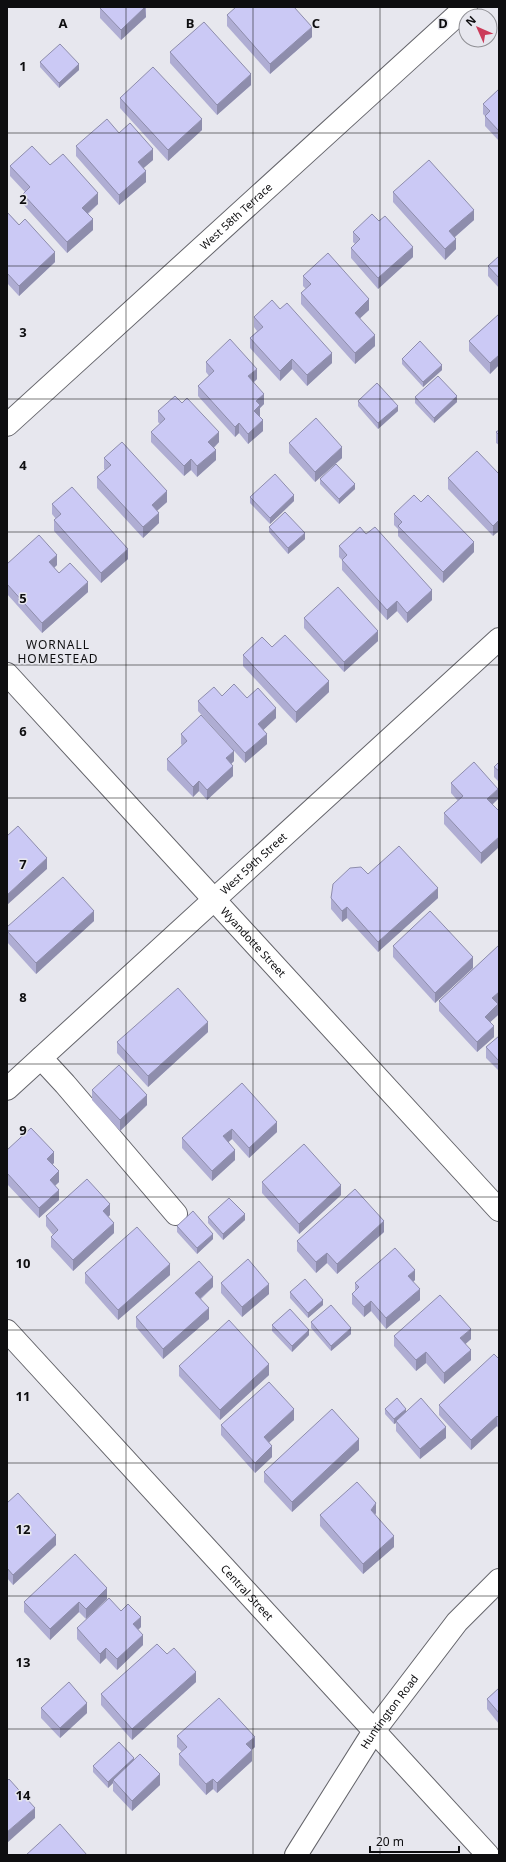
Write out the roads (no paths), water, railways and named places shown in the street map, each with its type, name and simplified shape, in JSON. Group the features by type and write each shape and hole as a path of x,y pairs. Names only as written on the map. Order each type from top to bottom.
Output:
{"street":[{"name":"West 58th Terrace","path":"7,425 466,7"},
{"name":"West 59th Street","path":"7,1089 499,639"},
{"name":"Wyandotte Street","path":"7,674 499,1210"},
{"path":"40,1058 65,1084 176,1214"},
{"name":"Central Street","path":"7,1331 488,1855"},
{"name":"Huntington Road","path":"296,1855 374,1731 457,1622 499,1580"}],"district":[{"name":"WORNALL HOMESTEAD","path":"58,652"}]}
